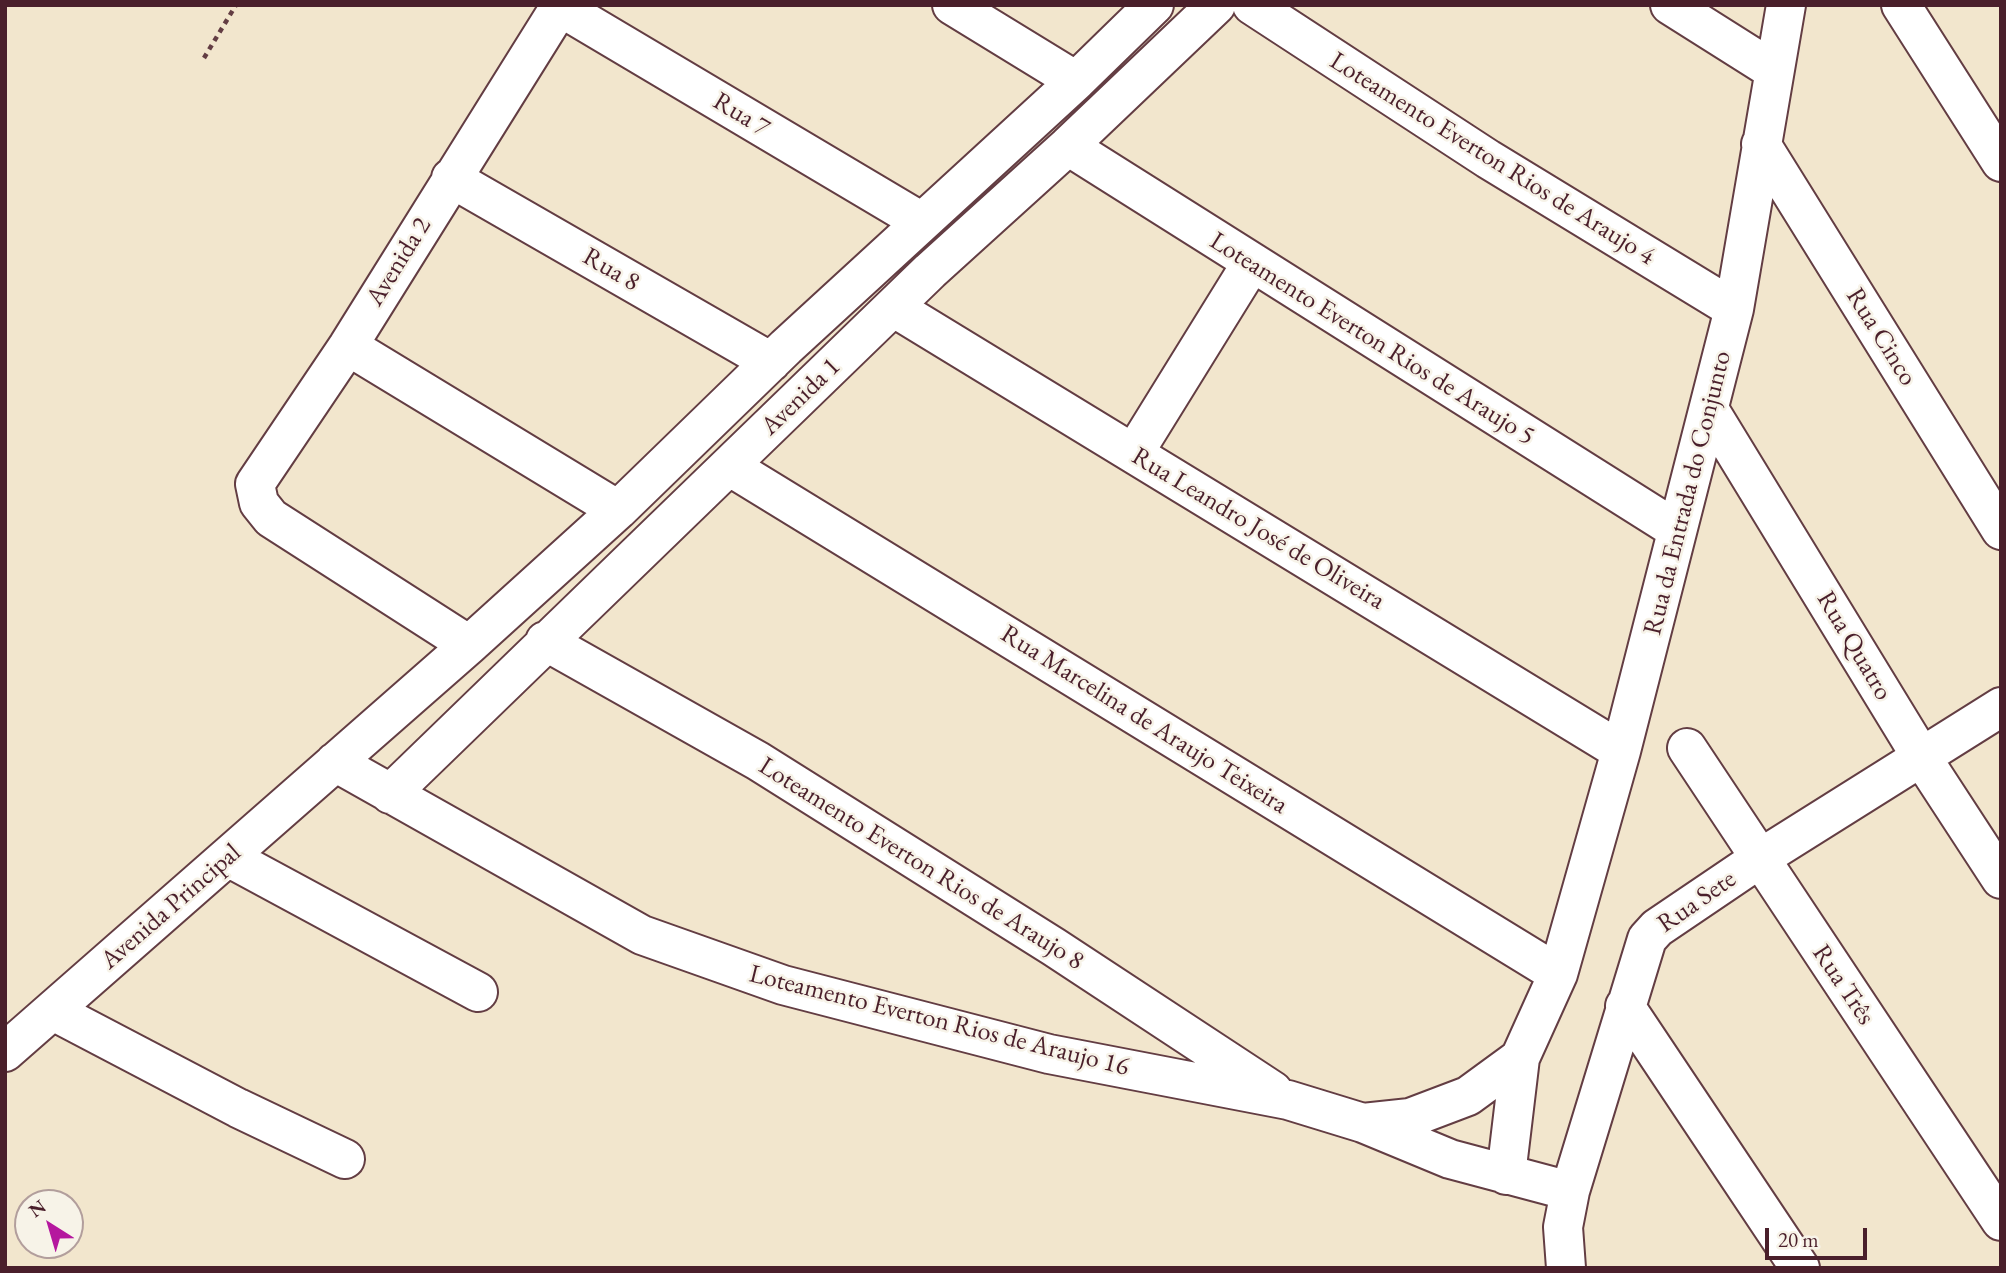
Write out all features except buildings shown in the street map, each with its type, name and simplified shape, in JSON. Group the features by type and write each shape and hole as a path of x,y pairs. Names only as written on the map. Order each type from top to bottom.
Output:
{"street":[{"path":"952,5 1076,81"},
{"name":"Avenida 1","path":"335,762 618,510 771,362 1076,81 1154,5"},
{"name":"Avenida 1","path":"390,794 930,271 1068,146 1216,5"},
{"name":"Loteamento Everton Rios de Araujo 4","path":"1252,5 1395,100 1734,309"},
{"path":"1670,5 1773,70"},
{"name":"Rua da Entrada do Conjunto","path":"1558,974 1621,751 1734,309 1786,5"},
{"path":"1901,5 2001,162"},
{"name":"Avenida 2","path":"469,645 271,518 259,503 255,484 348,346 560,6"},
{"name":"Rua 7","path":"560,6 911,232 930,271"},
{"name":"Rua Cinco","path":"1761,144 2001,530"},
{"name":"Loteamento Everton Rios de Araujo 5","path":"1068,146 1251,264 1677,530"},
{"name":"Rua 8","path":"451,178 771,362"},
{"path":"1134,453 1251,264"},
{"name":"Rua Leandro José de Oliveira","path":"893,307 1621,751"},
{"path":"348,346 618,510"},
{"name":"Rua Quatro","path":"1710,411 1922,758 2001,879"},
{"name":"Rua Marcelina de Araujo Teixeira","path":"729,466 1558,974"},
{"name":"Loteamento Everton Rios de Araujo 8","path":"545,641 758,761 1054,947 1288,1100"},
{"name":"Rua Sete","path":"1566,1268 1563,1227 1570,1191 1647,939 1657,928 1759,859 2001,708"},
{"name":"Rua Três","path":"1686,748 2001,1221"},
{"name":"Loteamento Everton Rios de Araujo 16","path":"335,762 642,935 713,962 783,985 1049,1054 1288,1100 1363,1123 1410,1118 1441,1109 1495,1079 1520,1058 1558,974"},
{"name":"Avenida Principal","path":"5,1052 335,762"},
{"path":"228,857 478,992"},
{"path":"1625,1006 1800,1268"},
{"path":"53,1010 238,1108 345,1158"},
{"path":"1506,1175 1520,1058"},
{"path":"1363,1123 1413,1145 1506,1175 1570,1191"}],"path":[{"path":"204,58 236,5"}]}
